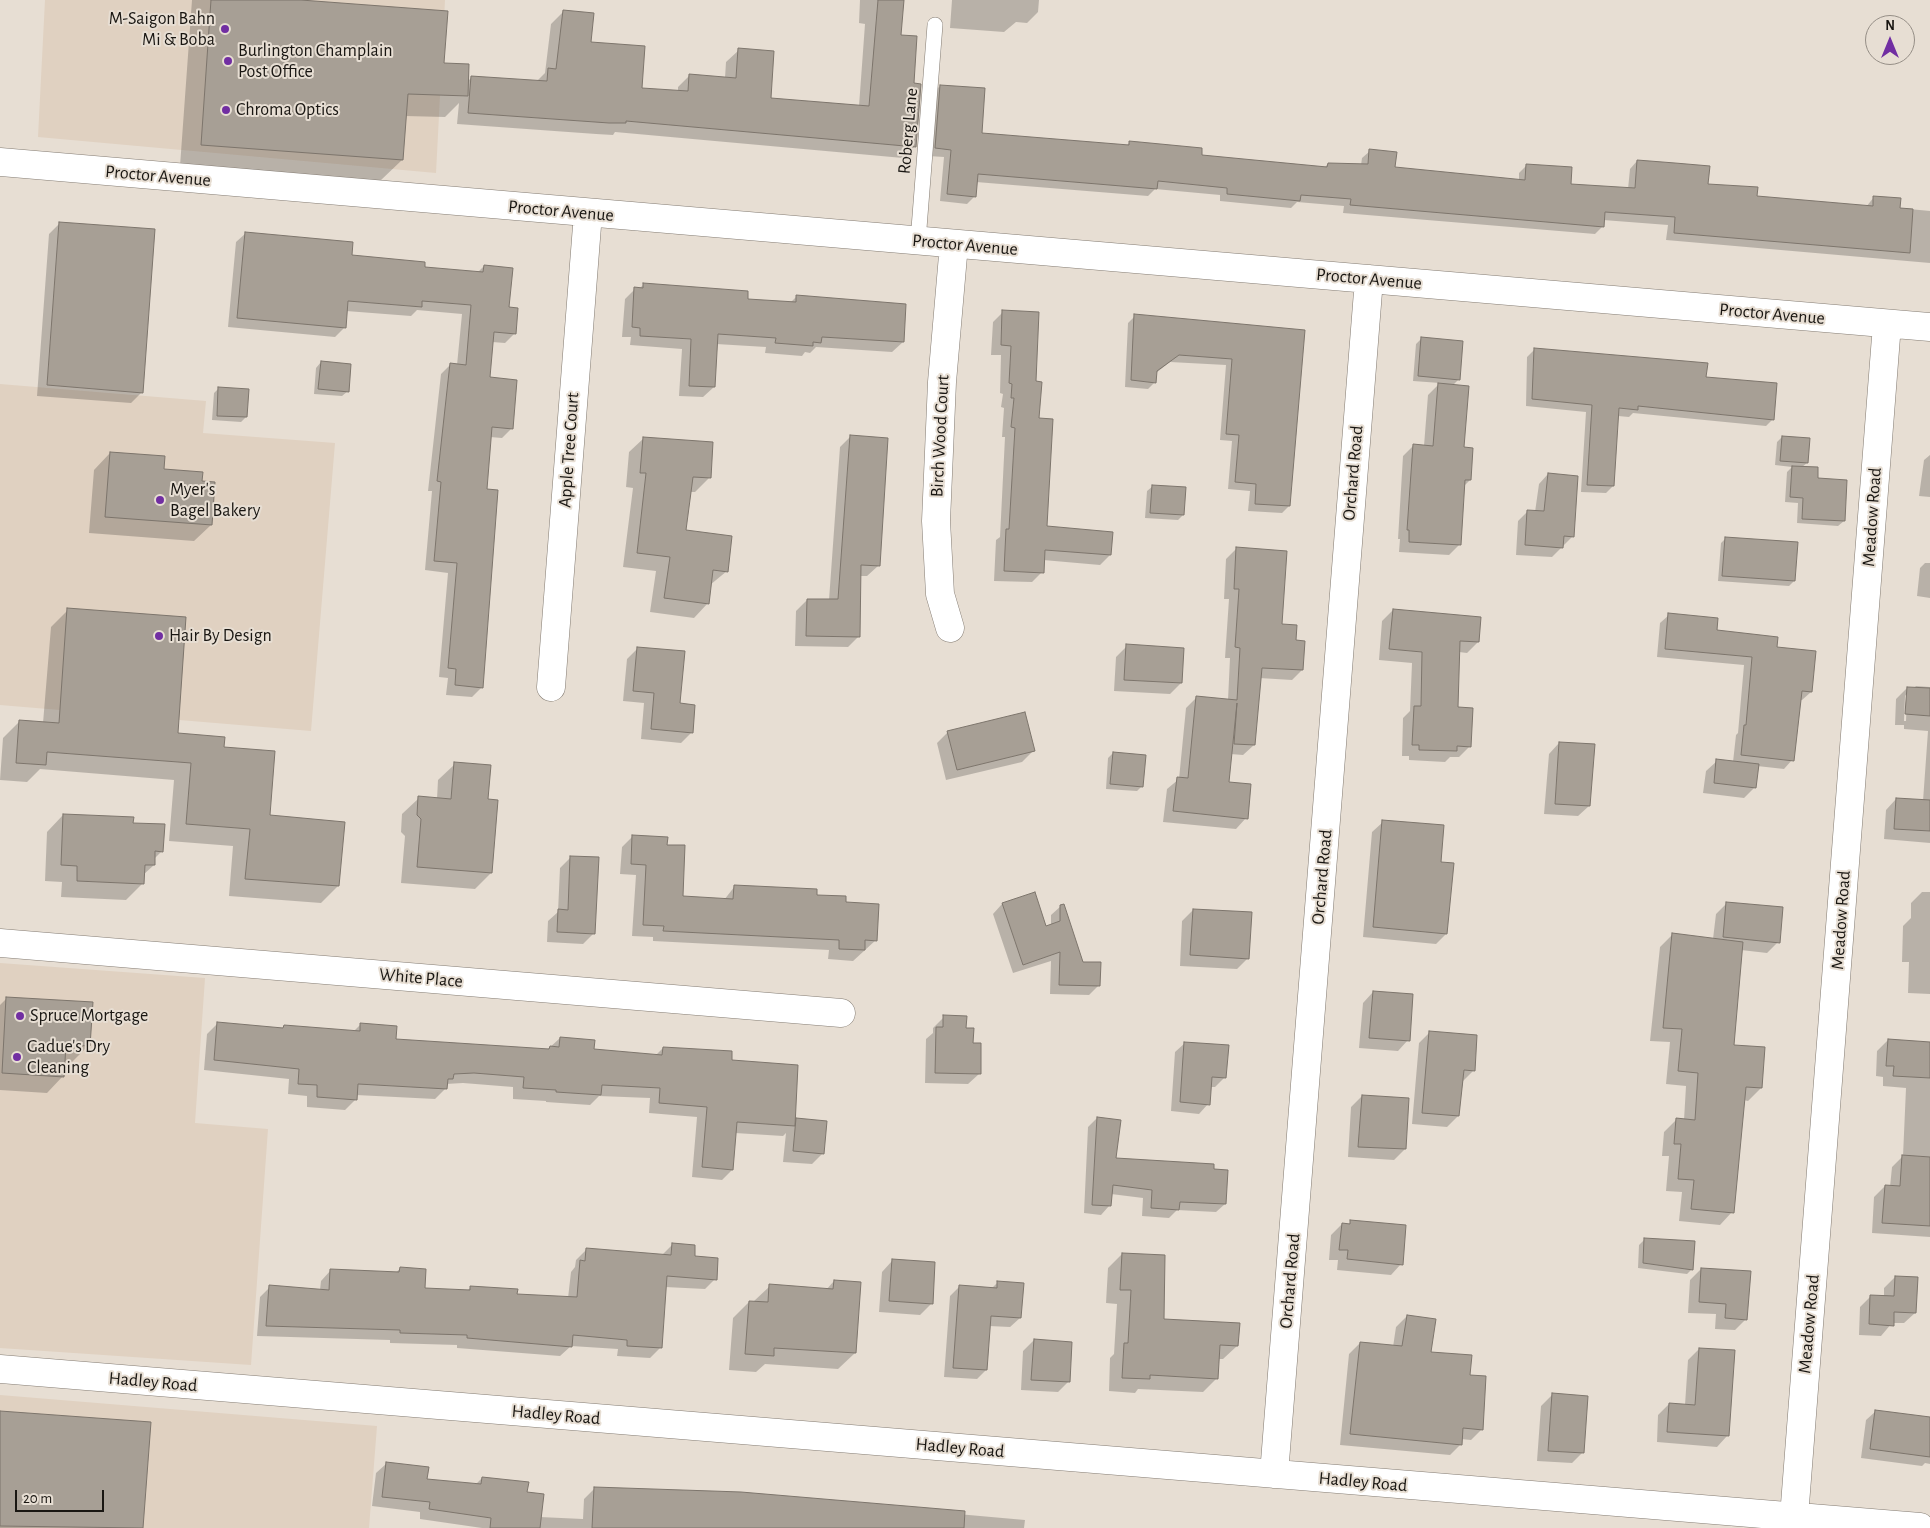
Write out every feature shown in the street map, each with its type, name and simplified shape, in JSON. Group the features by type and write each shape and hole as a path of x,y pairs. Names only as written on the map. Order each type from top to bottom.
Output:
{"street":[{"name":"Proctor Avenue","path":"0,162 1930,327"},
{"name":"Apple Tree Court","path":"551,687 588,213"},
{"name":"Birch Wood Court","path":"950,628 940,594 936,521 942,382 954,244"},
{"name":"Orchard Road","path":"1274,1474 1369,279"},
{"name":"Meadow Road","path":"1794,1517 1887,324"},
{"name":"White Place","path":"0,943 842,1012"},
{"name":"Hadley Road","path":"0,1369 1794,1517 1855,1525 1920,1527"}],"lane":[{"name":"Roberg Lane","path":"918,241 935,25"}],"shaded area":[{"path":"45,0 445,0 436,173 38,137"},
{"path":"0,384 206,401 203,433 335,443 311,731 0,705"},
{"path":"0,963 205,978 195,1123 268,1129 251,1365 0,1348"},
{"path":"0,1395 377,1426 369,1528 0,1528"}],"building":[{"path":"211,0 301,0 448,11 444,63 469,64 468,96 408,94 403,160 201,145"},
{"path":"878,0 904,0 901,35 917,36 914,83 921,84 916,147 626,121 626,123 609,123 468,113 471,76 547,81 548,68 556,69 563,10 594,13 591,42 645,46 642,88 688,91 689,74 736,78 738,48 774,51 771,98 869,106"},
{"path":"940,85 985,88 982,133 1129,145 1129,141 1202,148 1202,155 1327,167 1328,163 1368,164 1369,149 1397,152 1395,167 1525,180 1526,164 1572,167 1571,184 1635,188 1637,160 1710,166 1708,184 1758,187 1757,196 1873,206 1873,196 1901,198 1900,208 1913,209 1910,253 1674,233 1675,217 1605,212 1604,227 1350,205 1351,199 1301,195 1300,201 1227,194 1227,188 1158,181 1157,189 978,174 976,197 947,194 951,150 935,148"},
{"path":"59,222 155,229 143,393 47,385"},
{"path":"245,232 353,242 352,255 425,262 425,267 483,272 484,265 513,268 509,307 518,308 516,334 494,332 490,377 517,380 513,429 492,427 487,489 498,490 483,688 455,685 456,669 448,668 457,563 434,561 441,482 437,481 450,363 466,365 471,305 422,301 422,307 348,301 346,328 237,318"},
{"path":"643,283 748,291 748,299 796,302 796,295 906,304 904,342 822,337 821,343 813,342 813,346 775,343 776,338 718,334 715,387 689,386 691,339 640,336 640,328 632,327 634,287 643,288"},
{"path":"1002,310 1039,312 1036,381 1042,382 1039,418 1053,419 1047,526 1113,532 1111,555 1045,550 1044,573 1004,571 1006,529 1009,529 1015,428 1011,427 1014,398 1011,398 1012,384 1009,383 1011,346 1001,345"},
{"path":"1134,314 1305,330 1290,506 1255,504 1256,484 1235,482 1239,435 1226,434 1232,359 1179,355 1157,371 1156,383 1131,380"},
{"path":"1421,337 1463,341 1460,380 1418,376"},
{"path":"1534,348 1708,363 1706,377 1777,383 1774,420 1638,406 1638,410 1619,408 1614,486 1587,485 1592,405 1532,399"},
{"path":"321,361 351,364 349,392 318,389"},
{"path":"1438,383 1469,386 1464,447 1473,448 1471,480 1465,480 1461,545 1409,542 1409,530 1407,530 1413,444 1433,446"},
{"path":"218,387 249,389 247,417 217,416"},
{"path":"850,435 888,438 880,566 861,565 860,637 806,636 807,599 838,599"},
{"path":"1782,436 1810,438 1808,463 1780,461"},
{"path":"643,437 713,442 711,478 693,477 686,530 732,536 728,572 713,570 709,604 664,598 670,557 637,553 646,473 640,473"},
{"name":"Myer's Bagel Bakery","path":"110,452 165,456 164,469 203,472 202,481 215,482 212,525 105,517"},
{"path":"1792,466 1818,467 1818,478 1847,480 1845,521 1802,519 1803,498 1790,497"},
{"path":"1548,473 1578,476 1574,537 1564,536 1563,548 1525,545 1527,510 1544,511"},
{"path":"1152,485 1186,487 1184,515 1150,513"},
{"path":"1725,537 1798,542 1795,581 1722,576"},
{"path":"1236,547 1287,551 1282,624 1297,625 1296,640 1305,641 1303,670 1262,668 1255,745 1234,744 1237,703 1229,782 1251,784 1248,819 1173,811 1177,777 1188,778 1196,696 1237,700 1240,648 1235,647 1239,589 1234,589"},
{"path":"67,608 186,617 178,733 225,737 224,747 275,751 270,815 345,822 339,886 245,879 250,829 186,824 191,763 47,752 46,765 16,763 19,720 59,723"},
{"path":"1393,609 1481,617 1479,642 1460,641 1458,707 1473,708 1471,747 1457,746 1457,751 1419,750 1419,745 1412,745 1414,706 1421,706 1422,652 1389,649"},
{"path":"1668,613 1718,618 1717,630 1778,637 1777,647 1816,651 1812,692 1802,691 1794,761 1741,755 1744,725 1746,725 1752,657 1665,649"},
{"path":"1126,644 1184,648 1182,683 1124,680"},
{"path":"637,647 685,651 680,703 695,705 693,733 651,729 654,693 633,691"},
{"path":"1907,687 1930,688 1930,716 1905,714"},
{"path":"1025,712 1035,751 957,770 947,731"},
{"path":"1559,742 1595,744 1590,806 1555,804"},
{"path":"1113,752 1146,755 1143,787 1110,784"},
{"path":"1716,759 1759,764 1756,788 1714,783"},
{"path":"454,762 491,765 488,799 498,800 492,873 417,867 421,819 417,815 418,796 451,799"},
{"path":"1896,798 1930,800 1930,831 1894,829"},
{"path":"63,814 134,817 133,823 165,824 163,852 155,851 155,865 145,865 144,884 77,881 77,866 61,865"},
{"path":"1382,820 1444,825 1441,862 1454,863 1447,934 1373,927"},
{"path":"632,835 668,837 667,845 685,845 683,896 733,899 734,885 817,889 817,895 846,896 846,902 879,904 877,941 865,940 865,950 839,949 839,940 663,931 664,926 643,925 646,865 631,864"},
{"path":"570,856 599,857 595,934 557,932 558,909 568,910"},
{"path":"1035,892 1046,926 1060,921 1060,905 1064,904 1083,962 1101,962 1100,986 1059,985 1060,952 1023,965 1002,903"},
{"path":"1726,902 1783,907 1780,943 1723,937"},
{"path":"1193,909 1252,912 1249,959 1190,955"},
{"path":"1672,933 1743,942 1734,1045 1765,1047 1762,1088 1746,1087 1734,1213 1691,1209 1694,1180 1678,1179 1681,1144 1674,1144 1676,1118 1695,1120 1698,1073 1678,1071 1682,1029 1663,1028"},
{"path":"1373,991 1413,994 1410,1041 1369,1038"},
{"path":"6,997 93,1002 90,1046 66,1045 64,1077 2,1073"},
{"path":"943,1015 967,1016 966,1028 974,1028 973,1043 981,1043 981,1074 935,1073 936,1027 943,1027"},
{"path":"217,1022 283,1028 284,1025 360,1031 360,1023 397,1026 396,1039 549,1049 550,1046 559,1047 560,1037 595,1040 594,1049 662,1055 663,1047 732,1051 732,1060 798,1065 795,1126 737,1122 733,1170 702,1167 707,1107 659,1103 660,1088 602,1085 601,1095 556,1092 556,1090 523,1088 524,1077 474,1073 454,1074 453,1079 448,1079 447,1089 358,1084 357,1100 317,1097 317,1085 298,1084 299,1069 214,1060"},
{"path":"1429,1031 1477,1035 1475,1071 1464,1070 1459,1116 1422,1113"},
{"path":"1888,1039 1930,1042 1930,1078 1893,1076 1894,1066 1886,1066"},
{"path":"1184,1042 1229,1045 1226,1078 1212,1077 1210,1105 1180,1102"},
{"path":"1362,1095 1409,1098 1406,1149 1358,1147"},
{"path":"1097,1117 1121,1120 1116,1158 1214,1164 1214,1169 1228,1170 1226,1204 1180,1202 1179,1210 1151,1208 1152,1190 1113,1185 1111,1206 1092,1205"},
{"path":"796,1118 827,1121 824,1154 793,1151"},
{"path":"1902,1155 1930,1157 1930,1226 1882,1223 1885,1185 1900,1186"},
{"path":"1350,1220 1406,1225 1403,1265 1347,1259 1348,1250 1339,1250 1342,1223 1350,1224"},
{"path":"1644,1238 1695,1241 1693,1270 1643,1263"},
{"path":"672,1243 695,1245 695,1256 718,1258 717,1280 667,1276 662,1348 627,1346 627,1340 573,1335 572,1347 467,1338 467,1335 400,1333 400,1330 266,1326 269,1285 329,1290 330,1269 399,1272 400,1267 426,1269 425,1288 470,1290 470,1286 518,1289 517,1294 577,1297 580,1260 585,1261 586,1248 671,1255"},
{"path":"1122,1253 1165,1255 1164,1319 1240,1323 1238,1346 1220,1345 1218,1379 1150,1375 1150,1379 1122,1378 1124,1343 1128,1343 1131,1290 1120,1290"},
{"path":"892,1259 935,1262 933,1304 889,1301"},
{"path":"1701,1268 1751,1271 1747,1320 1725,1318 1726,1304 1699,1302"},
{"path":"1895,1276 1918,1277 1916,1313 1894,1312 1894,1326 1869,1324 1870,1295 1894,1296"},
{"path":"834,1280 861,1282 856,1353 774,1348 774,1356 745,1354 749,1301 768,1302 769,1284 833,1289"},
{"path":"997,1281 1024,1283 1021,1318 991,1316 987,1370 953,1368 959,1285 997,1288"},
{"path":"1407,1315 1436,1319 1431,1352 1472,1355 1470,1375 1486,1376 1483,1430 1463,1428 1462,1445 1350,1434 1360,1342 1402,1346"},
{"path":"1034,1339 1072,1342 1070,1382 1031,1380"},
{"path":"1699,1348 1735,1350 1729,1436 1667,1432 1669,1403 1695,1405"},
{"path":"1552,1393 1588,1396 1584,1453 1548,1451"},
{"path":"1875,1410 1930,1417 1930,1457 1870,1449"},
{"path":"0,1411 151,1422 143,1528 0,1526"},
{"path":"386,1462 429,1467 427,1479 481,1484 482,1477 529,1482 527,1492 544,1494 540,1528 490,1528 491,1518 429,1509 430,1502 382,1497"},
{"path":"594,1487 741,1492 965,1511 964,1528 592,1528"}],"place":[{"name":"M-Saigon Bahn Mi & Boba","path":"225,29"},
{"name":"Burlington Champlain Post Office","path":"228,61"},
{"name":"Chroma Optics","path":"226,110"},
{"name":"Myer's Bagel Bakery","path":"160,500"},
{"name":"Hair By Design","path":"159,636"},
{"name":"Spruce Mortgage","path":"20,1016"},
{"name":"Gadue's Dry Cleaning","path":"17,1057"}]}
